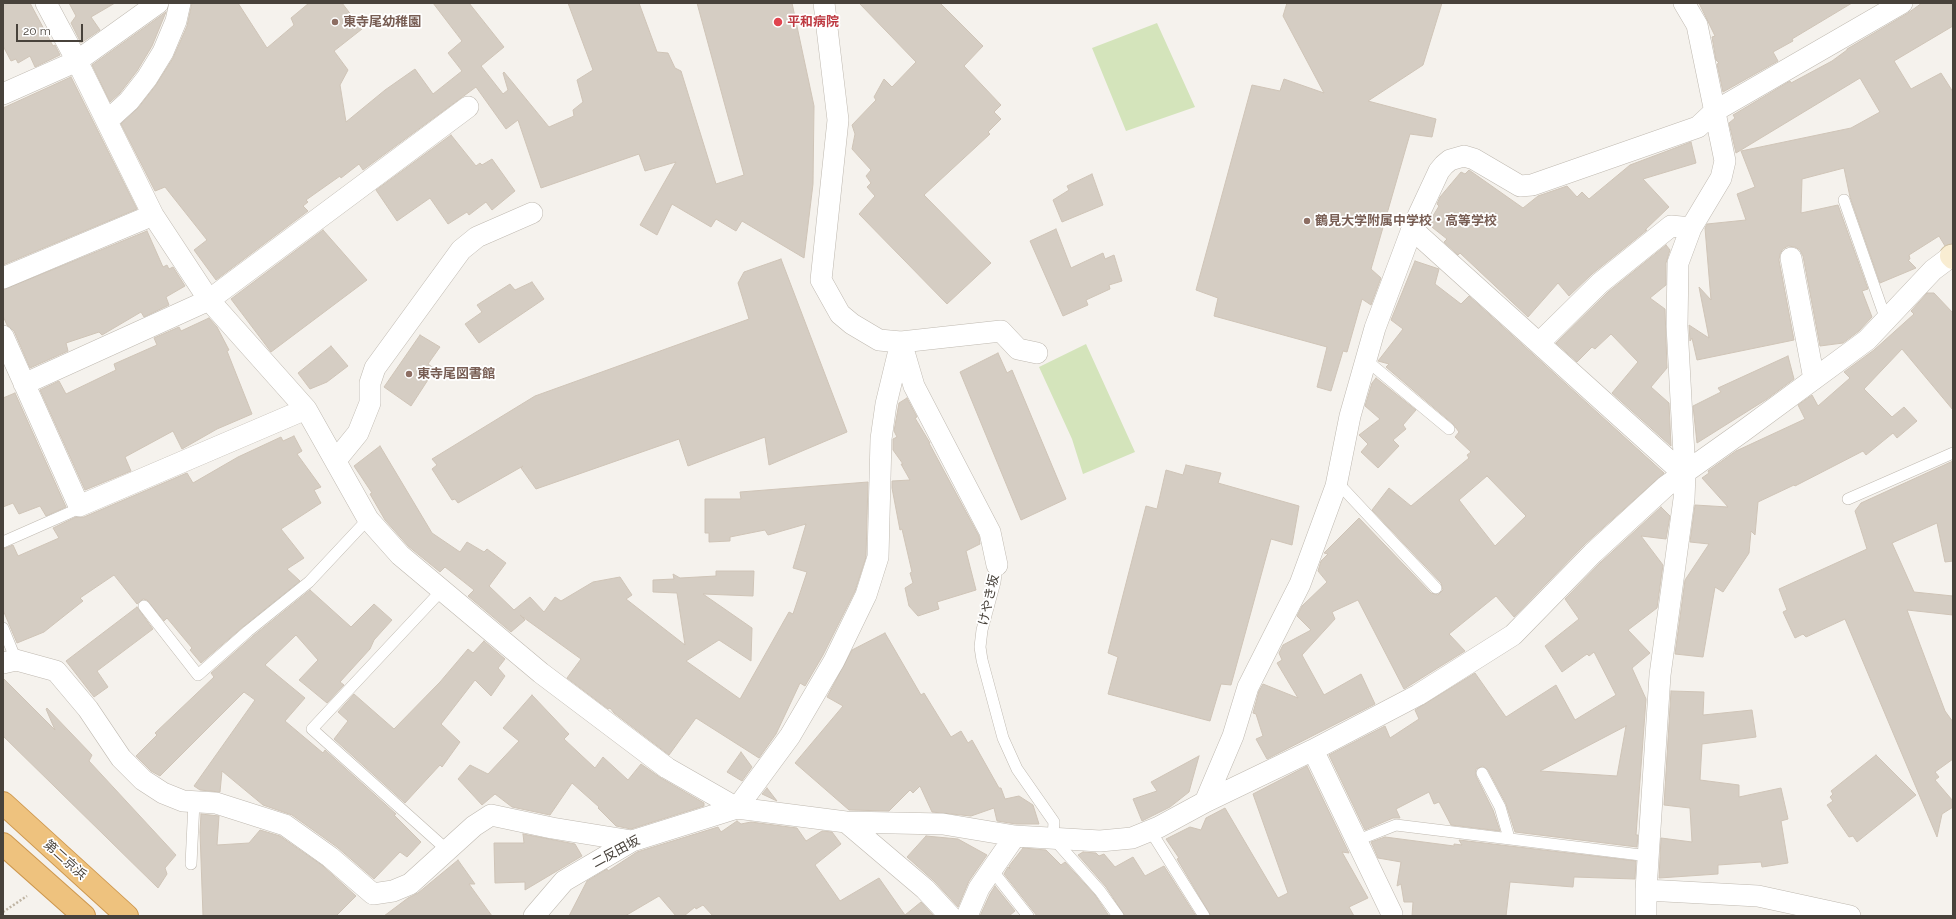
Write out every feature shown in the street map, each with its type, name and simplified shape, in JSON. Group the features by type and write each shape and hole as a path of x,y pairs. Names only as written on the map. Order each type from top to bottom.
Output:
{"highway":[{"name":"第二京浜","path":"3,803 127,916"},
{"path":"3,844 84,916"}],"street":[{"path":"46,3 77,61 153,215 209,300 306,409 368,519 400,555 541,673 667,768 737,808 846,822 943,824 1015,836 1100,841 1132,838 1150,830 1313,750 1418,695 1513,635 1593,553 1666,486 1867,340 1933,270 1952,257"},
{"path":"3,94 77,61 158,3"},
{"path":"107,121 129,101 147,78 163,52 176,21 180,3"},
{"path":"824,3 838,120 822,280 840,314 852,324 879,340 901,342 1001,331 1018,349 1037,353"},
{"path":"1646,916 1646,890 1660,675 1684,499 1685,473 1676,326 1678,263 1691,228 1721,178 1726,160 1697,25 1684,3"},
{"path":"1205,802 1233,736 1248,687 1300,584 1337,482 1350,416 1375,328 1412,229 1438,171 1450,160 1464,156 1474,159 1520,186 1532,184 1698,127 1715,111 1902,3"},
{"path":"24,384 209,300 468,107"},
{"path":"336,460 358,433 370,403 370,383 375,368 461,250 477,237 532,213"},
{"path":"3,278 153,215"},
{"path":"1539,343 1600,283 1671,226 1691,228"},
{"path":"1412,229 1675,466 1685,473"},
{"path":"1791,258 1814,379"},
{"path":"3,336 79,506 306,409"},
{"path":"737,808 790,736 834,661 866,595 878,557 881,439 886,404 901,342"},
{"name":"けやき坂","path":"901,342 914,386 990,532 997,565"},
{"path":"9,661 56,671 88,709 121,758 143,780 163,793 183,801 216,803 285,824 330,857 373,894 394,891 410,884 474,826 491,815 552,828 632,841"},
{"path":"1313,750 1358,840 1392,914"},
{"name":"二反田坂","path":"534,916 564,881 632,841 737,808"},
{"path":"846,822 925,889 950,916"},
{"path":"967,916 979,888 1015,836"},
{"path":"1646,890 1758,896 1850,916"}],"lane":[{"path":"1844,200 1886,320"},
{"path":"1366,360 1449,429"},
{"path":"1848,499 1953,453"},
{"path":"1337,482 1436,588"},
{"path":"3,542 71,512 79,506"},
{"path":"144,606 198,675 248,631 309,582 368,519"},
{"name":"けやき坂","path":"997,565 995,582 982,630 980,647 982,660 1003,738 1016,769 1054,822 1053,838"},
{"path":"442,590 312,729 446,850"},
{"path":"3,628 9,661"},
{"path":"1482,773 1500,807 1510,838"},
{"path":"190,864 194,802"},
{"path":"1358,840 1396,825 1649,856"},
{"path":"1150,830 1204,916"},
{"path":"1053,838 1100,891 1118,916"},
{"path":"992,870 1028,916"}],"path":[{"path":"3,912 46,883"}],"green space":[{"path":"1157,23 1195,107 1126,131 1092,48"},
{"path":"1086,344 1135,452 1083,474 1072,439 1039,367"}],"building":[{"path":"3,3 30,3 53,46 55,45 60,55 35,67 30,56 18,63 16,59 11,61 3,46"},
{"path":"69,3 115,3 91,17 100,30 81,43 71,23 76,16"},
{"path":"192,3 238,3 267,48 294,25 291,18 309,3 342,3 362,29 334,51 348,70 340,85 346,122 385,90 415,69 433,94 462,71 448,53 462,41 433,3 469,3 504,47 481,66 503,94 508,90 504,72 549,127 574,116 573,110 583,102 577,80 593,70 568,3 639,3 657,52 668,53 675,68 681,71 716,184 744,175 697,3 792,3 814,106 813,184 804,258 742,221 736,231 716,219 711,227 672,204 657,235 640,225 676,162 645,171 639,154 541,188 518,120 506,129 476,87 363,170 359,164 341,178 340,176 306,200 308,202 303,206 308,211 216,280 194,250 207,240 165,187 155,191 121,124 138,108 156,85 173,58 187,26"},
{"path":"859,3 940,3 983,46 964,66 1001,105 994,112 1001,119 988,132 990,134 924,195 991,263 947,304 859,214 875,196 867,187 871,183 866,176 871,170 852,149 855,134 852,125 876,100 874,97 884,79 892,87 916,62"},
{"path":"1287,3 1442,3 1423,65 1368,101 1436,119 1432,137 1410,134 1371,269 1381,278 1371,305 1362,299 1347,352 1343,351 1331,391 1317,387 1327,347 1214,316 1218,298 1196,290 1252,85 1280,91 1284,79 1324,93 1283,16"},
{"path":"1699,3 1852,3 1773,52 1778,61 1723,92 1717,64 1719,63 1716,60 1712,37 1715,36"},
{"path":"1922,3 1953,3 1953,26 1894,61 1911,89 1941,73 1953,92 1953,243 1945,246 1939,236 1909,255 1910,259 1908,260 1916,268 1880,283 1850,197 1844,168 1802,179 1801,213 1838,205 1868,289 1862,291 1872,317 1859,331 1843,343 1820,346 1803,256 1800,250 1795,247 1788,246 1783,249 1779,260 1794,340 1697,360 1692,338 1690,341 1689,325 1709,338 1699,287 1711,300 1705,228 1707,224 1746,220 1737,194 1755,187 1741,151 1851,128 1880,112 1860,78 1736,153 1729,123 1735,118 1733,115 1790,81 1791,83 1832,61 1847,49 1908,13"},
{"path":"166,12 152,46 137,71 120,93 110,102 92,65"},
{"path":"71,77 137,209 3,265 3,108"},
{"path":"451,135 476,166 480,163 482,165 492,159 515,191 492,210 486,202 469,215 467,212 448,224 430,198 397,221 376,190"},
{"path":"1691,142 1696,163 1643,179 1669,207 1645,230 1647,230 1592,274 1569,296 1558,283 1528,317 1460,253 1458,255 1444,242 1447,239 1428,224 1439,206 1437,204 1440,197 1461,172 1465,174 1469,170 1523,208 1538,196 1567,186 1577,197 1582,192 1589,199 1630,165"},
{"path":"1092,174 1103,205 1062,222 1053,200 1069,190 1067,186"},
{"path":"1056,229 1071,268 1103,253 1105,259 1114,255 1122,281 1109,285 1110,289 1086,300 1088,305 1063,316 1030,241"},
{"path":"323,230 367,280 271,352 231,299"},
{"path":"147,231 163,267 167,265 169,269 173,267 185,286 166,297 169,305 144,317 141,312 102,335 99,332 66,343 68,351 30,368 14,331 7,325 3,316 3,290"},
{"path":"1666,245 1670,250 1666,263 1666,285 1650,298 1665,309 1667,368 1651,387 1669,403 1671,446 1612,393 1638,362 1611,334 1595,349 1592,347 1577,362 1556,343 1608,292"},
{"path":"781,259 847,432 769,465 765,437 688,466 679,439 536,489 521,468 523,466 458,503 455,499 452,500 432,469 437,465 432,459 535,396 749,319 738,283 744,272"},
{"path":"1415,261 1439,269 1435,284 1461,304 1469,296 1664,473 1584,545 1514,617 1496,596 1449,634 1465,651 1404,689 1358,600 1332,612 1335,619 1302,655 1324,695 1361,674 1375,704 1267,759 1256,739 1263,736 1256,714 1253,713 1259,691 1263,684 1298,698 1277,663 1282,660 1279,653 1283,645 1311,630 1297,616 1302,606 1327,582 1318,571 1321,561 1328,554 1324,553 1359,518 1431,593 1438,595 1443,590 1441,583 1372,510 1389,488 1411,506 1469,458 1467,455 1471,452 1455,437 1459,432 1453,424 1386,367 1389,364 1378,361 1403,329 1391,320","holes":["1487,476 1526,516 1495,546 1459,500"]},
{"path":"532,282 544,299 479,343 465,324 482,312 477,305 510,284 515,290"},
{"path":"1927,293 1934,293 1953,313 1953,410 1902,349 1864,389 1892,417 1904,407 1917,421 1897,438 1893,433 1866,455 1863,451 1795,486 1794,485 1758,502 1755,535 1751,531 1749,553 1723,592 1715,587 1703,657 1675,654 1685,580 1709,544 1690,542 1695,505 1728,507 1702,478 1709,473 1708,471 1736,451 1805,419 1798,405 1812,395 1818,406 1850,378 1844,372 1874,350 1914,314 1911,311"},
{"path":"209,318 217,327 229,350 227,351 252,414 217,429 182,449 173,431 125,457 131,471 85,490 40,390 59,381 66,394 116,370 114,364 157,345 154,338 179,327 181,331"},
{"path":"420,335 440,347 428,364 435,369 411,406 384,387"},
{"path":"331,346 348,366 327,382 310,389 298,373"},
{"path":"998,353 1007,373 1012,370 1066,499 1021,520 960,372"},
{"path":"1788,356 1794,379 1767,399 1697,443 1693,406 1721,392 1718,388"},
{"path":"1376,378 1416,410 1403,425 1406,429 1393,440 1399,446 1378,468 1361,452 1368,444 1359,435 1380,419 1365,406 1372,383"},
{"path":"15,393 66,507 46,516 40,506 19,514 13,503 3,507 3,398"},
{"path":"907,398 917,417 915,418 930,443 979,536 980,544 966,551 976,590 937,602 939,609 918,616 909,606 905,588 913,583 910,573 912,572 902,529 900,530 892,488 892,481 910,480 901,464 903,464 893,450 893,439 897,437 894,431 899,403"},
{"path":"294,436 302,451 297,454 321,487 314,490 321,503 281,529 304,558 287,569 300,581 201,663 190,650 192,648 167,618 164,621 147,600 143,599 137,604 114,575 80,598 83,601 44,632 17,643 3,610 3,549 13,545 18,556 59,538 53,528 76,517 84,517 187,473 193,483 238,457 281,437 283,441"},
{"path":"380,446 432,533 460,552 467,542 484,552 487,549 506,563 489,586 514,610 530,597 544,612 555,597 561,601 593,582 620,577 632,595 626,599 685,645 677,593 653,592 653,580 674,579 673,574 680,578 716,576 716,571 754,571 753,596 703,594 752,628 751,661 719,640 686,661 740,699 789,612 793,614 807,572 793,568 806,524 768,535 765,530 730,537 730,541 709,542 709,533 705,533 705,499 741,499 740,492 868,482 866,557 855,591 823,655 805,686 800,683 776,734 759,758 696,718 669,755 614,713 610,708 608,709 567,678 581,659 520,615 525,620 511,632 468,596 474,590 445,567 440,572 408,546 385,520 370,494 372,493 354,466"},
{"path":"1953,461 1953,561 1945,562 1937,523 1892,543 1914,592 1953,596 1953,615 1907,610 1945,711 1953,722 1953,759 1935,772 1939,777 1935,780 1953,801 1953,807 1942,814 1937,837 1845,619 1806,637 1803,634 1795,638 1783,612 1787,610 1779,589 1867,549 1855,511 1861,503"},
{"path":"1186,465 1221,473 1218,483 1299,506 1292,545 1271,539 1231,685 1221,684 1210,721 1108,694 1118,657 1108,653 1146,506 1157,509 1166,470 1183,475"},
{"path":"1661,507 1670,516 1666,539 1641,536 1663,565 1657,608 1628,630 1650,653 1632,668 1646,699 1636,835 1638,835 1637,847 1515,832 1506,804 1488,770 1483,766 1476,769 1476,776 1493,810 1500,831 1451,825 1439,802 1434,804 1429,792 1396,809 1400,818 1393,818 1365,830 1329,755 1385,726 1390,738 1419,719 1415,710 1475,673 1506,717 1556,685 1575,720 1616,695 1594,652 1589,656 1587,654 1562,672 1545,646 1579,619 1565,599 1601,562","holes":["1626,726 1617,776 1540,771"]},
{"path":"310,590 351,627 374,604 392,620 374,640 370,649 340,682 344,685 327,703 299,680 318,660 296,635 265,665 305,698 285,721 323,753 325,750 396,814 394,815 421,842 407,857 400,852 374,879 337,847 292,815 263,805 222,771 220,792 200,790 194,786 255,700 244,692 160,776 151,771 136,756 157,735 155,733 214,677 211,673 253,636"},
{"path":"137,607 153,629 97,671 108,687 94,697 66,661"},
{"path":"885,633 921,695 924,693 951,737 961,731 968,743 972,740 999,788 1001,788 1005,799 1019,796 1033,805 1039,824 1016,824 997,821 994,808 971,816 932,812 920,786 913,793 910,790 889,811 849,810 795,763 843,706 827,697 852,650"},
{"path":"484,641 505,659 498,668 505,676 491,696 475,680 441,724 460,742 442,767 440,765 405,803 334,739 348,721 338,712 354,694 394,729 440,682 468,649 473,653"},
{"path":"3,678 55,730 46,709 47,708 92,755 89,761 176,855 165,868 167,874 158,888 3,736"},
{"path":"1671,691 1704,692 1703,715 1752,710 1756,737 1702,744 1700,780 1739,785 1739,797 1781,788 1788,819 1781,821 1788,863 1762,867 1761,862 1718,865 1718,874 1659,878 1661,838 1692,842 1690,808 1664,805"},
{"path":"532,695 569,734 564,739 595,768 603,757 628,780 641,764 661,778 704,803 704,806 631,829 616,826 598,808 599,807 572,783 550,815 512,807 495,794 482,805 458,779 470,765 488,774 519,741 503,728"},
{"path":"741,752 752,767 742,781 727,772"},
{"path":"1876,755 1916,795 1857,842 1853,836 1849,837 1827,805 1833,801 1830,797 1833,794 1831,791"},
{"path":"1199,756 1189,792 1170,807 1142,821 1133,799 1157,791 1151,782"},
{"path":"1307,766 1349,853 1342,852 1368,898 1349,907 1354,916 1211,916 1177,859 1179,858 1166,839 1190,827 1201,830 1206,818 1225,808 1278,898 1288,893 1253,794"},
{"path":"767,788 777,801 762,794"},
{"path":"201,814 219,816 217,845 249,843 260,830 280,836 323,866 356,896 336,916 203,916 200,832"},
{"path":"737,821 741,824 751,822 797,828 806,841 822,831 832,832 841,844 815,865 840,901 879,878 905,915 921,902 934,916 713,916 703,905 696,909 695,907 684,916 676,916 659,896 625,916 569,916 587,881 607,869 608,871 637,852 718,827 721,832"},
{"path":"523,834 575,844 582,856 525,890 525,882 495,883 494,843 524,843"},
{"path":"926,836 958,839 987,855 969,881 958,907 934,881 907,857"},
{"path":"1385,837 1454,846 1454,844 1462,845 1459,840 1636,861 1635,879 1574,877 1573,887 1510,882 1506,916 1412,916 1413,902 1404,902 1401,884 1397,886 1401,862 1378,858 1371,842"},
{"path":"1023,848 1046,850 1061,865 1065,862 1095,895 1109,916 1037,916 1004,874 1008,867 1010,869 1009,866"},
{"path":"1083,852 1096,853 1099,856 1104,854 1115,867 1133,857 1145,876 1164,866 1196,916 1125,916 1106,887 1078,855"},
{"path":"458,860 475,884 469,884 492,916 384,916 408,898 418,893"},
{"path":"995,886 1015,911 1009,916 980,916 990,894"}],"place":[{"name":"東寺尾幼稚園","path":"335,22"},
{"name":"平和病院","path":"778,22"},
{"name":"鶴見大学附属中学校・高等学校","path":"1307,221"},
{"name":"東寺尾図書館","path":"409,374"}]}
